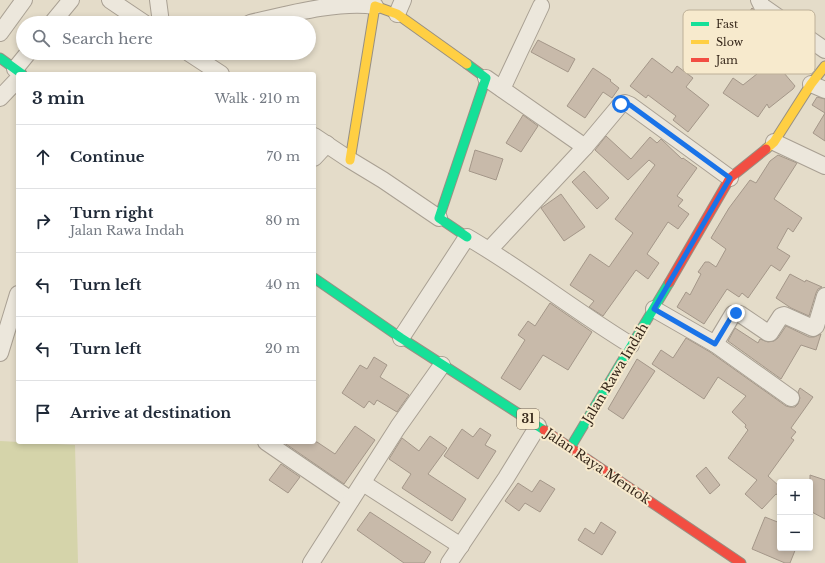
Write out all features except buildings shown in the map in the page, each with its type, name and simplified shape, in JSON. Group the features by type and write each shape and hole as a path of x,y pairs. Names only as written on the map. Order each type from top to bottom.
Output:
{"main road":[{"path":"350,160 375,6 400,7 486,78 439,218 467,237"},
{"path":"0,58 16,72"},
{"name":"Jalan Rawa Indah","path":"570,448 654,309 730,178 774,142 821,78"},
{"name":"Jalan Raya Mentok","path":"316,279 401,338 538,426 741,563"}],"street":[{"path":"0,33 24,0"},
{"path":"58,16 71,0"},
{"path":"110,0 134,16"},
{"path":"158,0 160,16"},
{"path":"759,0 762,6 768,10"},
{"path":"281,16 312,9 352,4 366,4 375,6"},
{"path":"502,89 541,6"},
{"path":"815,43 825,50"},
{"path":"19,72 25,60"},
{"path":"200,60 218,72"},
{"path":"0,98 16,77"},
{"path":"486,78 585,147"},
{"path":"489,250 585,147 621,104 625,103 630,105 730,178"},
{"path":"316,152 320,140 439,218"},
{"path":"774,142 825,166"},
{"path":"401,338 467,237 489,250 631,345"},
{"path":"715,344 733,314 736,313 740,314 768,334 781,316 784,315 813,328 816,326 825,296"},
{"path":"0,353 16,301"},
{"path":"654,309 715,344 791,398"},
{"path":"311,563 398,427 442,365"},
{"path":"450,563 538,426"},
{"path":"269,444 351,500"},
{"path":"363,483 461,546"}],"green space":[{"path":"0,441 16,442 16,444 75,445 78,563 0,563"}],"traffic: fast":[{"path":"0,58 19,72"},
{"path":"467,64 486,78 439,218 467,237"},
{"path":"316,279 401,338 544,430"},
{"path":"570,448 669,283"}],"traffic: slow":[{"path":"350,160 375,6 397,14 467,64"},
{"path":"766,149 774,142 811,84 825,66"}],"traffic: jam":[{"path":"669,283 730,178 766,149"},
{"path":"544,430 741,563"}],"route":[{"path":"621,104 625,103 630,105 730,178 654,309 715,344 733,314 736,313"}]}
